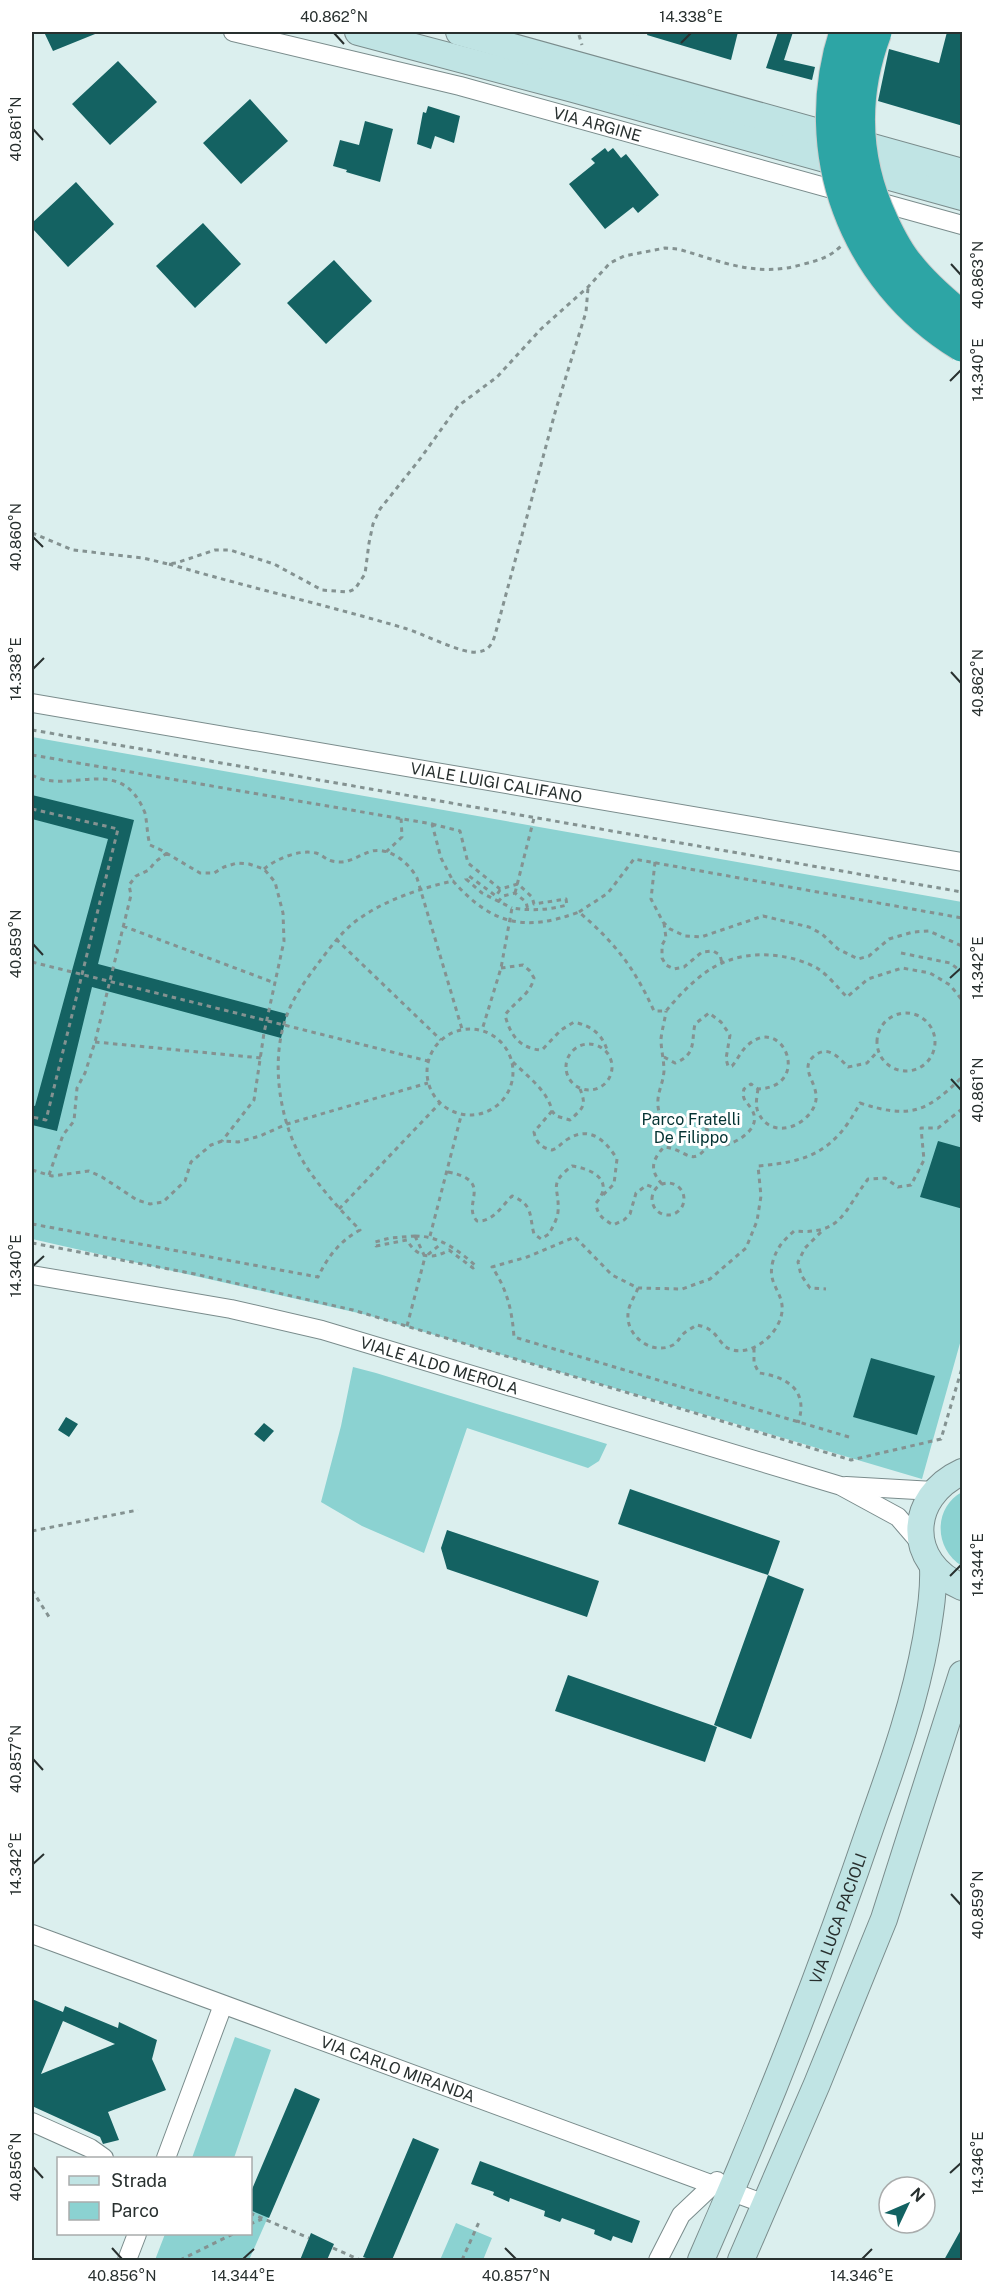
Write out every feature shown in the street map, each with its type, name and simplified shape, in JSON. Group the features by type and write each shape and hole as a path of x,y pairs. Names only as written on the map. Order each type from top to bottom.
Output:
{"highway":[{"path":"846,32 834,87 832,140 838,177 848,207 873,259 889,281 928,319 963,345"},
{"path":"875,32 864,67 858,125 860,154 866,180 873,202 890,238 907,265 934,295 963,319"}],"main road":[{"name":"VIA ARGINE","path":"357,32 963,196"},
{"path":"459,32 963,172"},
{"path":"934,1491 946,1479 962,1472"},
{"name":"VIA LUCA PACIOLI","path":"701,2260 721,2189 743,2163 822,1966 894,1762 917,1681 934,1591 920,1526 924,1508 934,1491"},
{"path":"928,1556 946,1579 963,1587"},
{"path":"741,2260 817,2084 884,1919 963,1674"}],"street":[{"name":"VIA ARGINE","path":"233,32 460,86 963,225"},
{"name":"VIALE LUIGI CALIFANO","path":"32,703 963,862"},
{"name":"VIALE ALDO MEROLA","path":"32,1275 231,1309 322,1330 841,1486 898,1517 928,1556"},
{"name":"VIALE ALDO MEROLA","path":"841,1486 934,1491"},
{"name":"VIA CARLO MIRANDA","path":"32,1934 765,2204"},
{"path":"166,2157 223,2005"},
{"path":"32,2122 90,2148 103,2157"},
{"path":"658,2260 681,2215 721,2189"},
{"path":"127,2260 137,2235"}],"path":[{"path":"168,564 215,550 230,550 274,564 322,590 337,593 355,589 365,574 373,524 380,509 458,406 497,377 541,329 588,287 600,272 624,256 665,248 678,249 754,270 788,269 826,258 843,244"},
{"path":"32,534 73,550 143,558 405,628 466,652 486,650 491,646 495,635 556,409 586,312 588,287"},
{"path":"32,730 963,892"},
{"path":"32,755 401,817 460,831 468,863 500,889"},
{"path":"32,775 39,780 55,782 90,778 122,784 139,802 146,816 146,831 150,845 200,873 214,873 237,863 249,864 264,869 275,882 283,913 284,941 254,1100 222,1141"},
{"path":"32,809 118,829 46,1120 32,1117"},
{"path":"386,852 402,837 401,817"},
{"path":"515,893 534,818"},
{"path":"432,824 441,858 453,881 467,896 490,914 510,920 534,924 554,921 579,912 608,892 634,859 963,918"},
{"path":"264,869 273,861 297,854 318,853 325,860 342,862 353,860 374,850 395,856 412,870 421,888 462,1029"},
{"path":"49,1175 63,1135 74,1121 77,1089 95,1042 131,895 129,885 136,876 149,870 155,861 167,853"},
{"path":"655,862 651,899 663,922 666,938 662,945 662,958 666,965 674,969 684,968 702,952 713,951 720,955 722,963"},
{"path":"469,876 496,896 500,889 518,884 532,897 534,904 566,899 567,905 549,910 528,911 512,908 482,893 466,879 469,876"},
{"path":"32,1224 318,1277 337,1248 347,1237 360,1230 339,1209 298,1153 287,1124 280,1095 279,1072 287,1014 303,984 336,939 360,918 421,888 453,881"},
{"path":"498,902 503,896 515,893"},
{"path":"515,893 526,902 528,911"},
{"path":"482,1030 501,968 512,908"},
{"path":"579,912 618,949 640,980 654,1011 666,1011"},
{"path":"663,922 685,936 701,937 763,916 809,927 822,934 838,949 858,959 869,956 889,939 913,932 929,931 963,946"},
{"path":"123,926 275,983"},
{"path":"336,939 441,1040"},
{"path":"901,952 950,963 963,972"},
{"path":"664,1057 675,1064 690,1053 695,1037 695,1024 710,1013 722,1022 730,1035 726,1059 728,1066 732,1066 748,1044 758,1038 775,1038 783,1046 788,1056 789,1066 784,1078 778,1084 766,1089 758,1089 751,1083 744,1089 742,1095 753,1111 754,1119 741,1140 726,1145 719,1143 699,1119 692,1116 676,1124 670,1123 659,1109 658,1098 663,1084 664,1057 661,1039 666,1011 680,995 722,963 748,956 775,955 798,961 818,969 847,997 868,979 902,968 930,974 950,985 963,1000"},
{"path":"32,962 428,1061"},
{"path":"501,968 523,965 530,970 534,978 531,989 505,1015 509,1032 525,1047 542,1050 561,1030 574,1022 595,1030 606,1044 612,1068 607,1082 594,1090 580,1089"},
{"path":"758,1089 758,1112 762,1118 768,1124 777,1127 786,1129 794,1127 812,1111 816,1100 817,1090 808,1076 808,1068 812,1059 819,1053 827,1051 835,1054 848,1067 867,1063 878,1051 878,1032 882,1024 898,1013 917,1015 925,1020 934,1036 932,1056 918,1069 898,1070 890,1066 878,1051"},
{"path":"513,1062 514,1077 510,1091 502,1103 490,1112 476,1116 461,1115 450,1111 432,1094 428,1083 428,1061 433,1049 441,1040 462,1029 482,1030 502,1042 513,1062 532,1079 550,1102 552,1111 562,1119 570,1120 583,1107 584,1100 580,1089 568,1078 566,1063 568,1056 580,1046 587,1044 602,1048 608,1054"},
{"path":"95,1042 261,1058"},
{"path":"849,1437 514,1337 509,1301 503,1283 492,1267 527,1257 575,1237 612,1275 638,1288 682,1289 710,1279 746,1248 757,1221 761,1196 758,1166 787,1164 814,1156 851,1120 860,1103 899,1113 924,1108 946,1093 963,1077"},
{"path":"32,1170 49,1175 89,1171 137,1200 150,1204 163,1202 184,1181 191,1162 211,1145 222,1141 238,1142 260,1136 287,1124 428,1083"},
{"path":"339,1209 440,1104"},
{"path":"826,1289 810,1287 801,1275 798,1262 805,1248 823,1231 837,1223 868,1179 885,1178 897,1187 911,1185 924,1160 921,1128 938,1128 963,1109"},
{"path":"552,1111 534,1132 541,1146 552,1150 572,1137 589,1134 598,1136 616,1159 614,1184 596,1203 597,1212 604,1220 614,1225 624,1220 630,1214 636,1192 647,1185 655,1188"},
{"path":"430,1236 461,1115"},
{"path":"662,1184 652,1168 655,1156 664,1147 673,1148 685,1156 693,1157 703,1153 711,1141 707,1129"},
{"path":"448,1172 462,1176 471,1184 475,1191 475,1200 471,1208 471,1216 477,1221 486,1221 494,1216 512,1196 520,1199 527,1206 532,1215 531,1224 534,1234 541,1239 549,1234 558,1213 555,1188 559,1175 572,1166 593,1172 601,1180 604,1189 601,1197"},
{"path":"662,1184 678,1186 684,1196 682,1206 675,1214 664,1215 655,1209 651,1199 655,1188 662,1184"},
{"path":"638,1288 627,1312 629,1326 636,1337 648,1346 661,1349 674,1345 683,1333 697,1325 710,1330 728,1349 741,1351 754,1348 771,1336 779,1321 782,1305 771,1278 772,1262 780,1244 794,1231 823,1231"},
{"path":"415,1236 425,1257"},
{"path":"415,1236 430,1236 454,1248 476,1266 473,1268 449,1250 438,1257 425,1257 412,1249 407,1240 376,1246 375,1242 415,1236"},
{"path":"407,1326 425,1257 443,1243"},
{"path":"32,1244 195,1274 353,1310 851,1460 941,1439 963,1368"},
{"path":"754,1348 754,1363 759,1373 785,1380 796,1389 802,1399 802,1412 797,1423"},
{"path":"32,1531 138,1510"},
{"path":"32,1590 51,1620"},
{"path":"252,2214 309,2238"},
{"path":"252,2223 262,2219"},
{"path":"462,2260 479,2222"},
{"path":"180,2260 230,2235"},
{"path":"333,2248 360,2260"}],"green space":[{"name":"Parco Fratelli De Filippo","path":"32,737 962,902 962,1336 922,1479 367,1315 32,1239"},
{"path":"353,1367 607,1444 599,1461 588,1468 467,1428 424,1553 362,1526 321,1502 341,1426"},
{"path":"962,1492 962,1566 946,1550 941,1529 946,1508"},
{"path":"235,2037 271,2050 234,2157 192,2157"},
{"path":"252,2209 268,2217 249,2260 155,2260 165,2235 252,2235"},
{"path":"456,2223 492,2238 483,2260 440,2260"}],"building":[{"path":"44,32 100,32 53,51"},
{"path":"648,32 738,32 731,60 647,35"},
{"path":"778,32 793,32 784,60 815,67 812,80 766,68"},
{"path":"947,32 963,32 963,126 878,101 889,49 939,63"},
{"path":"118,61 157,102 110,145 72,104"},
{"path":"250,99 288,141 241,184 203,143"},
{"path":"428,106 460,116 454,143 435,136 431,149 417,144 423,112 426,113"},
{"path":"365,121 393,129 380,182 333,166 340,140 359,145"},
{"path":"605,148 608,152 613,148 621,158 626,154 659,195 638,213 633,207 605,229 569,184 595,163 591,159"},
{"path":"76,182 114,224 68,267 32,228 32,223"},
{"path":"203,223 241,264 195,308 156,266"},
{"path":"334,260 372,301 326,344 287,303"},
{"path":"32,795 134,820 98,964 287,1014 281,1038 92,987 57,1131 32,1125 32,1105 35,1106 108,839 32,819"},
{"path":"938,1141 963,1148 963,1209 920,1197"},
{"path":"871,1358 935,1376 917,1435 853,1417"},
{"path":"66,1417 78,1424 69,1437 58,1430"},
{"path":"264,1423 274,1431 264,1442 254,1434"},
{"path":"630,1489 780,1541 768,1575 618,1524"},
{"path":"447,1530 599,1581 587,1617 447,1569 441,1548"},
{"path":"768,1575 804,1589 751,1739 714,1725"},
{"path":"568,1675 717,1727 705,1762 555,1711"},
{"path":"32,1999 63,2012 65,2006 118,2028 119,2022 157,2040 152,2059 166,2090 108,2112 119,2140 103,2144 100,2137 32,2106","holes":["63,2021 115,2044 41,2074"]},
{"path":"295,2088 320,2099 269,2218 252,2211 252,2189"},
{"path":"413,2138 439,2149 392,2260 372,2260 363,2257"},
{"path":"480,2161 640,2221 632,2243 613,2236 611,2241 594,2234 595,2230 562,2218 560,2222 544,2216 545,2211 510,2198 509,2202 493,2195 494,2192 471,2184"},
{"path":"963,2226 963,2260 944,2260"},
{"path":"311,2233 334,2244 327,2260 300,2260"}]}
